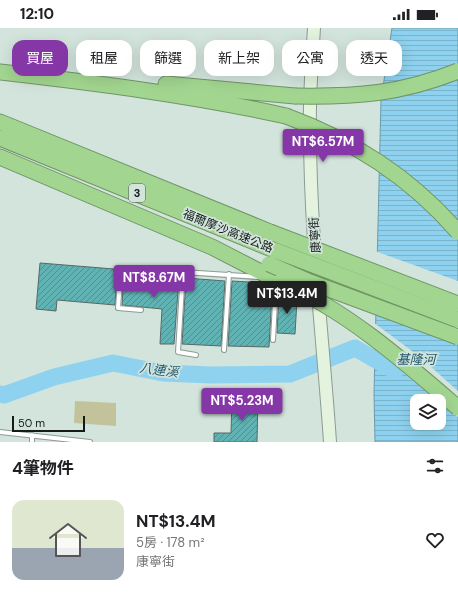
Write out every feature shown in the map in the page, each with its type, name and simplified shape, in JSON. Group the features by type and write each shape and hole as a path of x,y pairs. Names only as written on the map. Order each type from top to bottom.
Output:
{"highway":[{"path":"91,83 165,84 295,96 345,96 389,91 428,83 458,71"},
{"path":"0,72 91,83 231,104 286,116 311,125 370,155 408,182 440,211 458,232"},
{"name":"福爾摩沙高速公路","path":"0,122 270,232 458,304"},
{"name":"福爾摩沙高速公路","path":"0,138 272,257 458,320"},
{"path":"0,157 212,247 278,282 300,290 354,325 400,358 458,408"},
{"path":"212,247 240,253 272,257 310,282 458,337"}],"street":[{"name":"康寧街","path":"314,28 310,78 310,131 319,299 330,442"}],"lane":[{"path":"141,310 118,308 122,268 229,274 259,278 278,282 319,299"},
{"path":"183,271 178,352 196,355"},
{"path":"224,350 229,274"},
{"path":"273,340 278,282"},
{"path":"0,432 90,442"},
{"path":"32,435 32,442"}],"green space":[{"path":"75,401 116,403 116,426 74,423"}],"water":[{"name":"基隆河","path":"392,28 458,28 458,442 375,442 374,393 381,100 385,76 402,76 402,40 390,40"}],"pier":[{"path":"375,251 458,281 458,334 374,302"},
{"path":"373,322 420,357 458,391 458,417 446,407 446,394 430,394 373,348"}],"building":[{"path":"40,263 114,269 114,272 117,272 115,305 57,300 56,311 36,309"},
{"path":"124,272 179,278 174,344 160,344 162,309 122,305"},
{"path":"186,278 225,281 221,346 182,344"},
{"path":"232,281 249,282 249,288 270,288 270,294 272,294 269,347 228,346"},
{"path":"279,294 286,295 297,300 295,334 277,333"},
{"path":"232,398 258,398 257,442 214,442 214,433 231,433"}],"waterway":[{"name":"八連溪","path":"0,394 4,395 54,377 113,363 163,373 211,375 290,374 355,348 395,371"}]}
